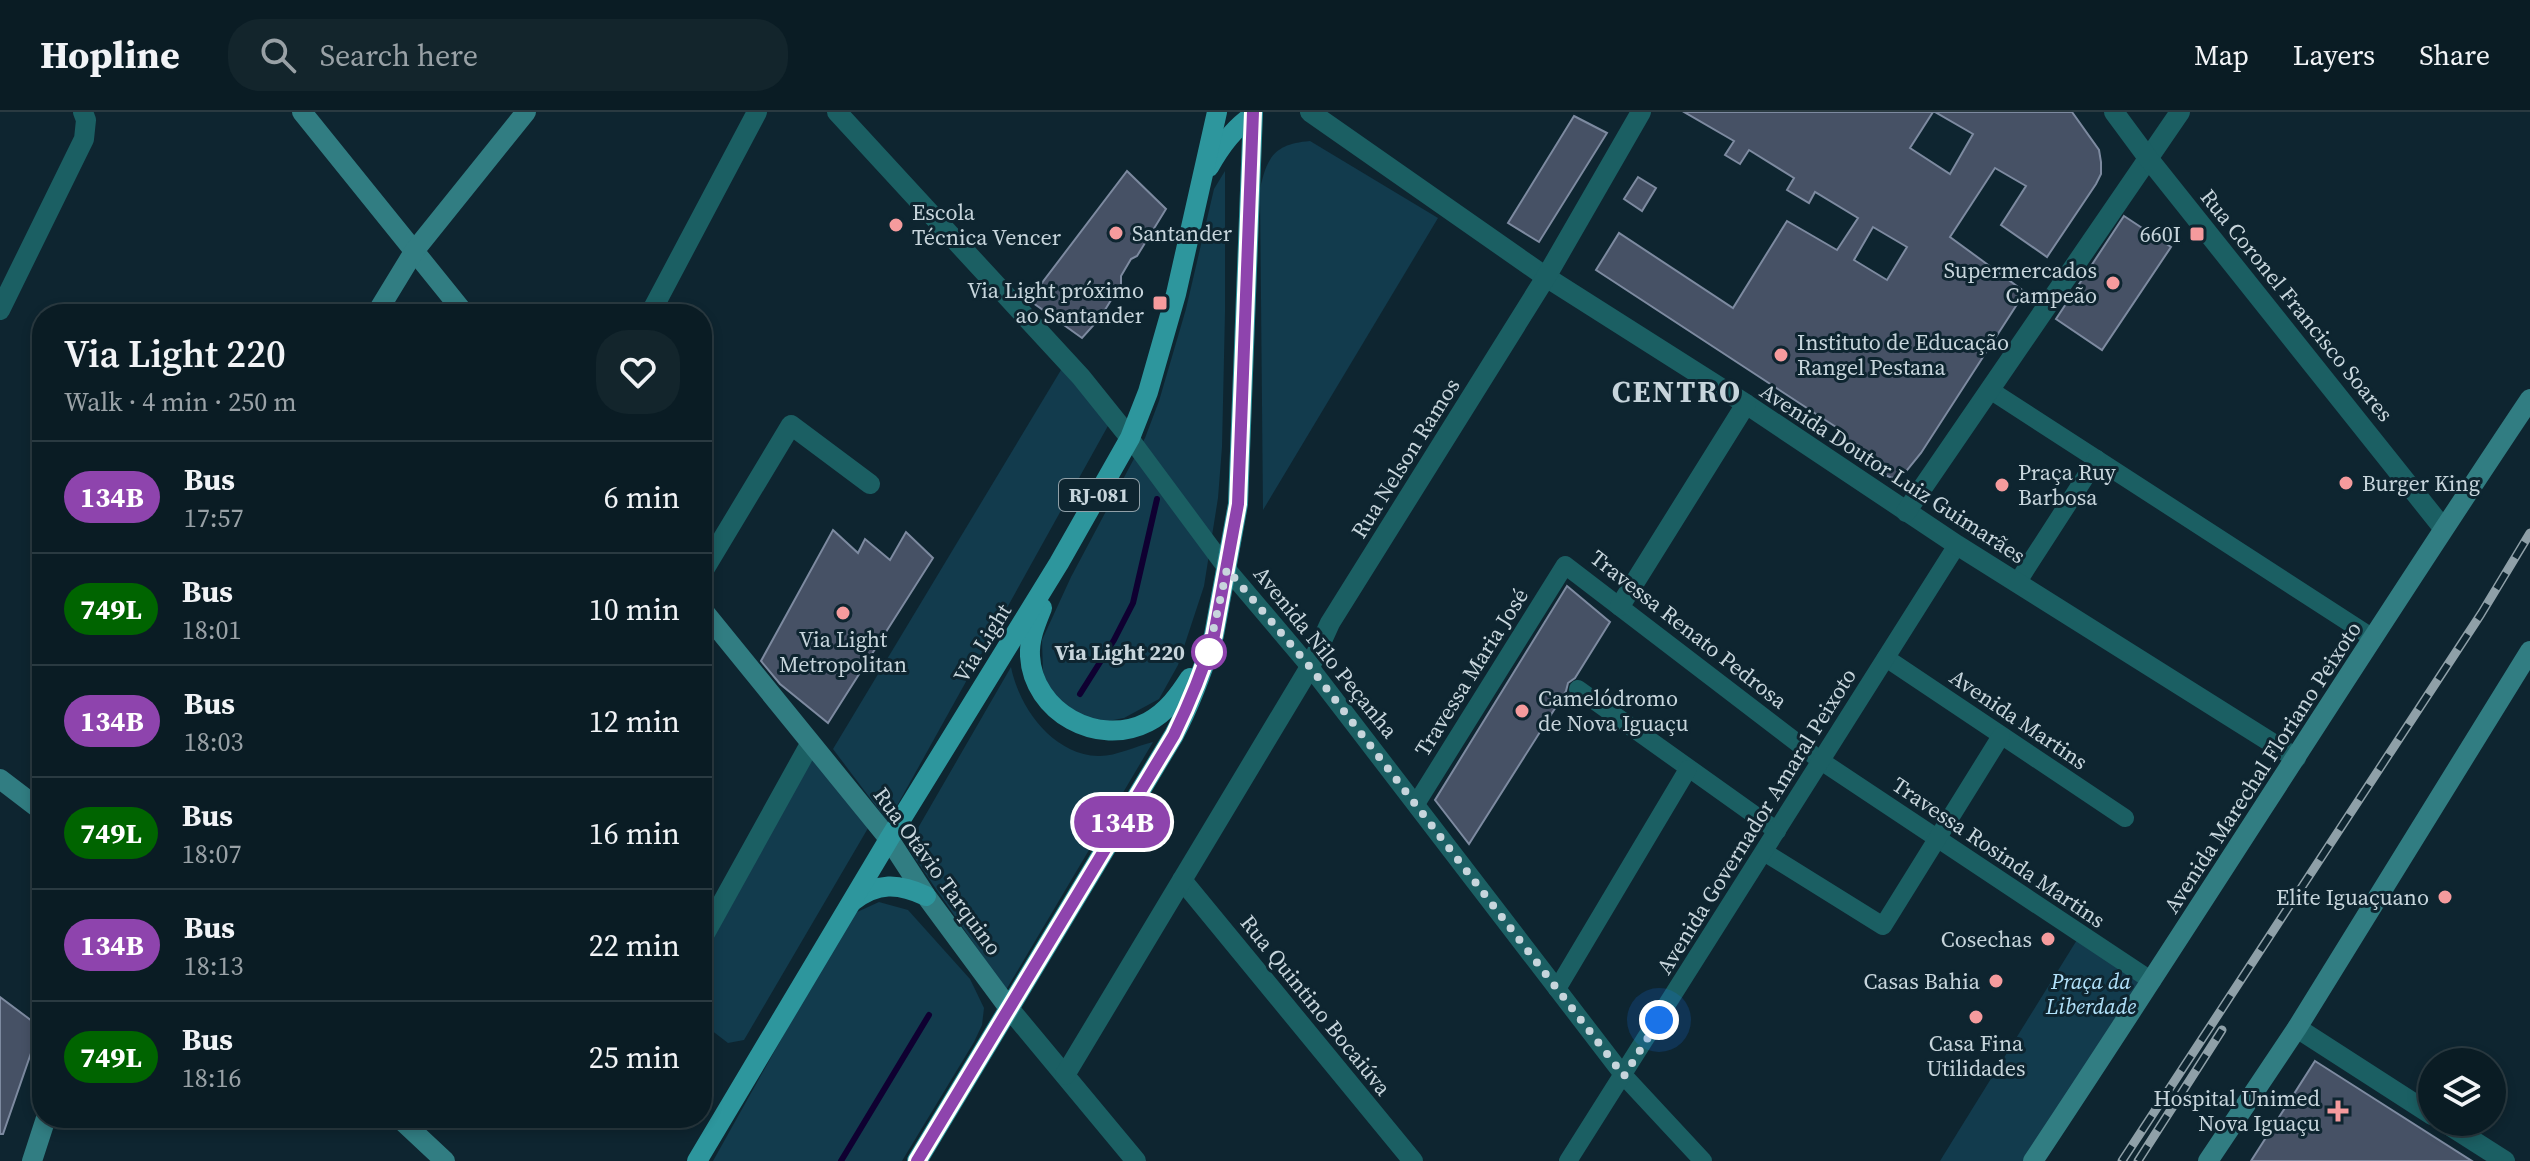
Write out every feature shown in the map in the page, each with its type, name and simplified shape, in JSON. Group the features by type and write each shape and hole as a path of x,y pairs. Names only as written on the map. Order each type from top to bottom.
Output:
{"main road":[{"path":"302,112 457,304"},
{"path":"382,304 415,250 526,112"},
{"name":"Via Light","path":"697,1161 849,904 1059,563 1130,438 1148,392 1176,294 1217,112"},
{"path":"1200,185 1230,135 1239,124 1256,113"},
{"path":"917,1161 1174,735 1199,681 1214,635 1238,504 1256,113"},
{"name":"Avenida Marechal Floriano Peixoto","path":"2033,1161 2530,399"},
{"path":"1059,563 1035,627 1030,655 1035,678 1046,698 1063,717 1080,725 1098,730 1121,730 1153,720 1180,693 1214,635"},
{"name":"Rua Otávio Tarquino","path":"712,622 889,839 926,896 1008,1007"},
{"path":"2208,1161 2297,1028 2530,652"},
{"path":"0,779 32,803"},
{"path":"849,904 867,892 889,885 905,887 926,896"},
{"path":"32,1161 43,1128"},
{"path":"410,1128 445,1161"}],"street":[{"path":"0,310 84,139 86,120 83,112"},
{"path":"655,304 757,112"},
{"name":"Avenida Nilo Peçanha","path":"837,112 1081,377 1227,569 1310,667 1624,1076 1703,1161"},
{"name":"Avenida Doutor Luiz Guimarães","path":"1309,112 1546,277 1746,404 1957,545 2296,758"},
{"name":"Rua Nelson Ramos","path":"1065,1075 1310,667 1330,623 1546,277 1641,112"},
{"name":"Rua Coronel Francisco Soares","path":"2114,112 2443,528"},
{"path":"1906,512 2180,112"},
{"path":"1990,390 2373,638"},
{"path":"1620,606 1746,404"},
{"path":"712,556 791,425 870,484"},
{"path":"2017,583 2097,459"},
{"name":"Avenida Governador Amaral Peixoto","path":"1568,1161 1957,545"},
{"name":"Travessa Renato Pedrosa","path":"1565,565 1821,761"},
{"name":"Travessa Maria José","path":"1416,804 1565,565"},
{"name":"Avenida Martins","path":"1886,658 2125,818"},
{"path":"1578,689 1777,831"},
{"path":"1764,852 1883,926 2001,736"},
{"path":"712,921 810,744"},
{"name":"Travessa Rosinda Martins","path":"1821,761 2152,981"},
{"path":"1557,989 1688,769"},
{"name":"Rua Quintino Bocaiúva","path":"1182,880 1413,1161"},
{"name":"Rua Otávio Tarquino","path":"1008,1007 1136,1161"},
{"path":"2297,1028 2418,1106"},
{"path":"2466,1136 2505,1161"}],"green space":[{"path":"1310,141 1438,218 1263,510 1260,189 1274,154 1288,145"},
{"path":"1225,171 1222,447 1218,498 1204,586 1178,665 1159,699 1124,718 1108,721 1085,718 1062,704 1048,685 1043,672 1042,640 1071,577 1145,438 1186,309 1214,189"},
{"path":"1064,365 1109,424 888,822 833,749"},
{"path":"1011,667 1030,712 1052,738 1066,747 1104,756 1153,742 1006,990 907,847"},
{"path":"811,755 871,823 744,1040 728,1043 712,1031 712,936"},
{"path":"879,902 908,910 970,979 984,1008 982,1025 974,1042 902,1161 713,1161 835,943 855,913"},
{"name":"Praça da Liberdade","path":"2080,935 2148,981 2029,1161 1940,1161"}],"building":[{"path":"1684,112 1933,112 1910,148 1950,174 1973,134 1935,112 2072,112 2099,150 2101,174 2047,257 2001,225 2026,186 1995,168 1950,237 2025,292 1921,453 1904,474 1892,478 1883,474 1832,441 1839,429 1596,270 1619,233 1733,308 1787,221 1837,250 1858,218 1815,192 1809,203 1787,190 1794,178 1749,150 1740,164 1725,155 1734,141","holes":["1873,227 1907,247 1887,280 1854,260"]},
{"path":"1574,116 1607,133 1539,242 1508,223"},
{"name":"Santander","path":"1127,171 1166,209 1137,256 1131,259 1121,276 1121,284 1100,318 1082,338 1029,300"},
{"path":"1638,177 1656,188 1642,211 1624,199"},
{"name":"Supermercados Campeão","path":"2124,216 2171,247 2102,350 2056,319"},
{"name":"Via Light Metropolitan","path":"833,530 858,553 865,539 890,560 906,532 933,558 828,723 780,684 761,661"},
{"name":"Camelódromo de Nova Iguaçu","path":"1567,586 1610,622 1575,678 1568,683 1566,691 1469,844 1435,800"},
{"path":"0,997 32,1021 32,1050 3,1134 0,1134"},
{"name":"Hospital Unimed Nova Iguaçu","path":"2315,1061 2418,1127 2418,1136 2433,1136 2472,1161 2251,1161"}],"waterway":[{"path":"1080,694 1133,603 1157,499"},
{"path":"841,1161 929,1015"}],"railway":[{"path":"2122,1161 2481,614 2530,533"},
{"path":"2138,1161 2222,1030"}],"bus line":[{"name":"134B","path":"917,1161 1174,735 1208,654 1238,504 1253,112"}],"place":[{"name":"Escola Técnica Vencer","path":"896,225"},
{"name":"Santander","path":"1116,233"},
{"name":"660I","path":"2197,234"},
{"name":"Supermercados Campeão","path":"2113,283"},
{"name":"Via Light próximo ao Santander","path":"1160,303"},
{"name":"Instituto de Educação Rangel Pestana","path":"1781,355"},
{"name":"Burger King","path":"2346,483"},
{"name":"Praça Ruy Barbosa","path":"2002,485"},
{"name":"Via Light Metropolitan","path":"843,613"},
{"name":"Via Light 220","path":"1209,652"},
{"name":"Camelódromo de Nova Iguaçu","path":"1522,711"},
{"name":"Elite Iguaçuano","path":"2445,897"},
{"name":"Cosechas","path":"2048,939"},
{"name":"Casas Bahia","path":"1996,981"},
{"name":"Casa Fina Utilidades","path":"1976,1017"},
{"name":"Hospital Unimed Nova Iguaçu","path":"2338,1111"}],"district":[{"name":"CENTRO","path":"1677,391"}],"route":[{"path":"1209,652 1227,569 1310,667 1624,1076 1659,1020"}]}
